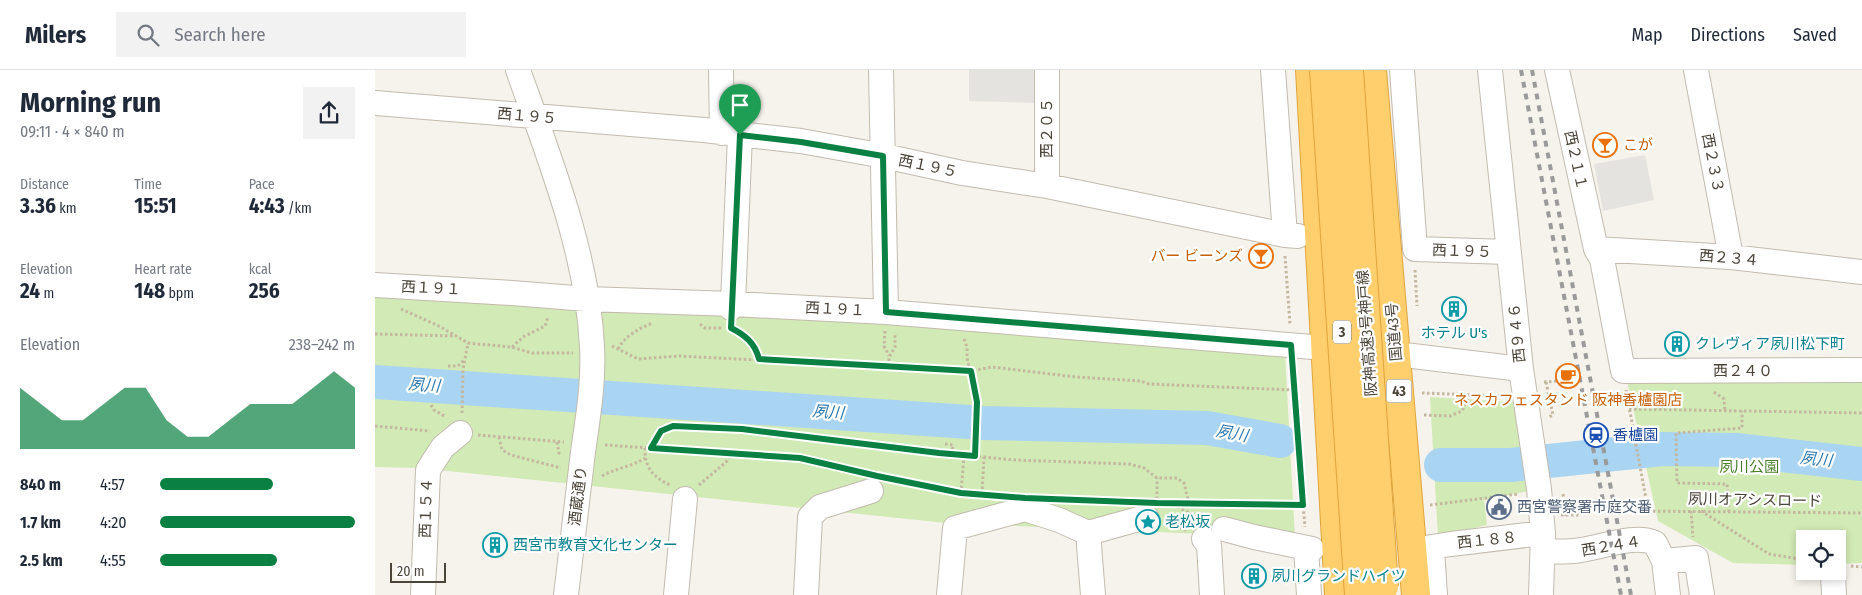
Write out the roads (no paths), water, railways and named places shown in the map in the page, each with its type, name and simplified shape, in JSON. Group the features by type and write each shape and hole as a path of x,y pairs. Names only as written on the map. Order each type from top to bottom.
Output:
{"highway":[{"path":"1310,70 1339,595"},
{"name":"阪神高速3号神戸線","path":"1324,70 1379,593"},
{"name":"阪神高速3号神戸線","path":"1349,70 1379,593"},
{"name":"国道43号","path":"1372,70 1414,355 1416,595"}],"street":[{"name":"酒蔵通り","path":"518,70 571,224 579,302 592,344 592,436 566,595"},
{"path":"721,70 731,134 732,306"},
{"path":"881,70 889,315"},
{"name":"西２０５","path":"1047,70 1047,186"},
{"name":"西１９５","path":"375,103 703,130 801,142 883,156 962,173 1047,186 1292,235 1273,70"},
{"name":"西１９５","path":"1402,70 1415,249 1508,252"},
{"name":"西９４６","path":"1491,70 1508,252 1521,369 1530,429 1532,491 1547,533 1541,595"},
{"name":"西２１１","path":"1557,70 1599,254 1623,371"},
{"name":"西２３３","path":"1696,70 1731,257"},
{"name":"西２３４","path":"1599,254 1731,257 1862,272"},
{"name":"西１９１","path":"375,285 579,302 732,306 889,315 1325,348"},
{"path":"1414,355 1521,369"},
{"name":"西２４０","path":"1623,371 1862,370"},
{"name":"西１５４","path":"423,595 428,470 457,422"},
{"path":"806,595 810,517 820,507 875,481"},
{"path":"676,595 687,496"},
{"path":"949,595 955,528 1025,509 1059,520 1089,533 1151,510"},
{"path":"1089,533 1093,595"},
{"name":"西１８８","path":"1435,595 1428,548 1547,533"},
{"name":"西２４４","path":"1547,533 1573,552 1635,540 1647,540 1655,543 1664,561 1668,595"},
{"path":"1212,595 1209,545 1214,534 1308,541 1309,595"},
{"path":"1664,561 1696,558 1702,595"}],"waterway":[{"name":"夙川","path":"375,382 984,423 1207,428 1280,441"},
{"name":"夙川","path":"1441,465 1511,465 1662,449 1736,450 1862,464"}],"railway":[{"path":"1521,70 1621,595"},
{"path":"1532,70 1631,595"}],"place":[{"name":"こが","path":"1605,145"},
{"name":"バー ビーンズ","path":"1261,256"},
{"name":"ホテル U's","path":"1454,309"},
{"name":"クレヴィア夙川松下町","path":"1677,344"},
{"name":"ネスカフェスタンド 阪神香櫨園店","path":"1568,376"},
{"name":"香櫨園","path":"1596,435"},
{"name":"西宮警察署市庭交番","path":"1499,507"},
{"name":"老松坂","path":"1148,522"},
{"name":"西宮市教育文化センター","path":"495,545"},
{"name":"夙川グランドハイツ","path":"1254,576"}],"park label":[{"name":"夙川公園","path":"1749,467"}]}
